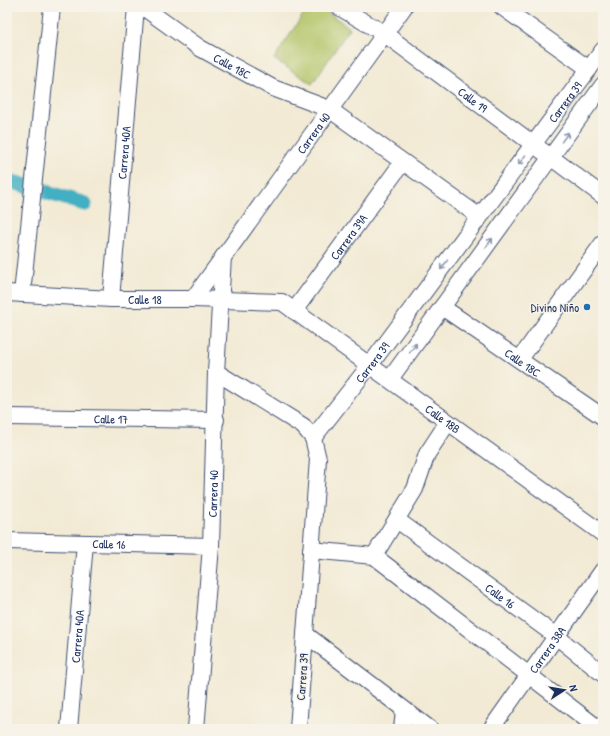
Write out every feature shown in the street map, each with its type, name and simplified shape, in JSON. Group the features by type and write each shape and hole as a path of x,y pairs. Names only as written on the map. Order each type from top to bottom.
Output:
{"street":[{"path":"15,294 29,219 52,7"},
{"name":"Carrera 40A","path":"111,299 136,7"},
{"name":"Calle 18C","path":"143,7 200,48 273,88 329,109 402,163 480,217"},
{"name":"Calle 19","path":"339,7 385,34 603,196"},
{"name":"Carrera 40","path":"193,299 404,7"},
{"path":"502,7 589,70"},
{"name":"Carrera 39","path":"298,729 318,459 313,438 370,365 603,50"},
{"name":"Carrera 39","path":"390,379 603,85"},
{"name":"Carrera 39A","path":"288,307 402,163"},
{"path":"520,359 603,242"},
{"name":"Carrera 40","path":"196,729 211,546 216,420 216,372 222,258"},
{"name":"Calle 18","path":"15,294 111,299 220,300 288,307"},
{"name":"Calle 18B","path":"288,307 390,379 603,534"},
{"name":"Calle 18C","path":"442,307 603,417"},
{"path":"216,372 303,426 313,438"},
{"name":"Calle 17","path":"7,417 216,420"},
{"path":"374,556 415,489 427,454 448,422"},
{"name":"Calle 16","path":"397,520 556,636 603,674"},
{"name":"Calle 16","path":"7,542 211,546"},
{"name":"Carrera 40A","path":"69,729 85,543"},
{"path":"311,550 374,556 599,729"},
{"name":"Carrera 38A","path":"491,729 603,570"},
{"path":"305,634 430,729"},
{"path":"402,729 404,710"}],"green space":[{"path":"308,7 320,7 350,28 312,84 274,59"}],"waterway":[{"path":"7,180 85,204"}],"place":[{"name":"Divino Niño","path":"587,307"}]}
